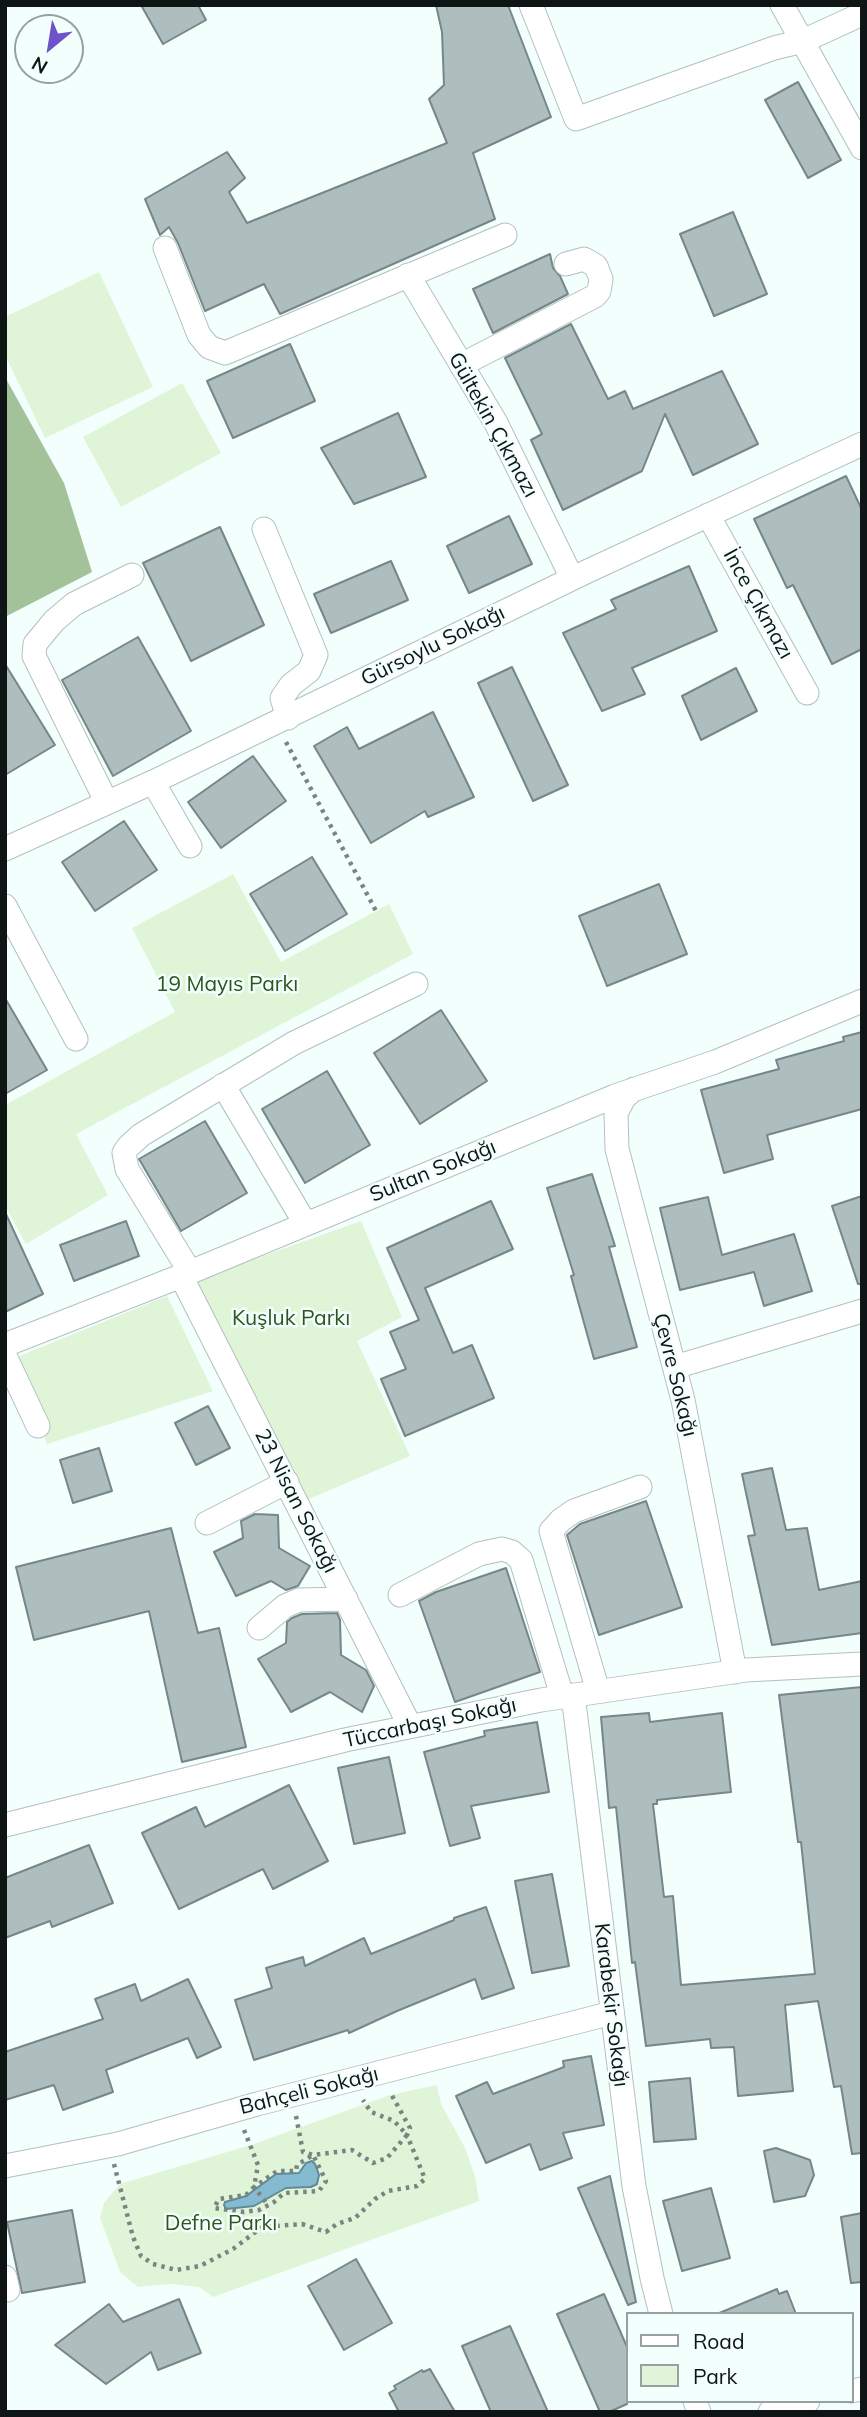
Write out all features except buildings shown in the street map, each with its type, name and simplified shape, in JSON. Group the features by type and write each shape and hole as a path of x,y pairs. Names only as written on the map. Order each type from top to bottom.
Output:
{"street":[{"path":"531,5 576,119 774,48 803,41 862,14"},
{"path":"782,5 862,148"},
{"path":"165,248 199,335 209,347 225,353 505,235"},
{"path":"461,365 595,296 601,285 596,266 584,259 566,264"},
{"name":"Gültekin Çıkmazı","path":"408,275 509,448 572,579"},
{"name":"Gürsoylu Sokağı","path":"5,849 153,782 572,579 862,444"},
{"name":"İnce Çıkmazı","path":"708,515 807,693"},
{"path":"264,529 316,656 309,671 291,685 282,698 282,721"},
{"path":"107,803 34,656 35,644 54,621 74,604 132,575"},
{"path":"153,782 190,846"},
{"path":"5,906 76,1039"},
{"path":"305,1223 223,1086 294,1043 416,984"},
{"name":"Sultan Sokağı","path":"5,1345 186,1274 635,1088 715,1062 862,1001"},
{"name":"23 Nisan Sokağı","path":"223,1086 141,1135 124,1153 127,1169 186,1274 410,1726"},
{"name":"Çevre Sokağı","path":"635,1088 618,1108 615,1122 617,1149 687,1420 735,1672"},
{"path":"572,1115 585,1116 601,1125 617,1149"},
{"path":"674,1367 862,1311"},
{"path":"5,1356 38,1426"},
{"path":"207,1523 287,1482"},
{"path":"598,1691 551,1531 574,1511 640,1487"},
{"name":"Karabekir Sokağı","path":"400,1595 479,1554 502,1549 512,1552 521,1560 567,1695 636,2199 662,2312"},
{"path":"259,1629 285,1606 299,1600 346,1599"},
{"name":"Tüccarbaşı Sokağı","path":"5,1825 410,1726 567,1695 735,1672 862,1664"},
{"name":"Bahçeli Sokağı","path":"5,2166 110,2146 236,2109 612,2013"},
{"path":"770,2412 801,2406"}],"path":[{"path":"282,721 376,911"},
{"path":"291,2095 303,2152 313,2155 352,2150 373,2163 387,2158 410,2128 380,2073"},
{"path":"110,2146 138,2250 146,2260 176,2270 200,2266 233,2249 262,2227 302,2224 326,2232 337,2224 355,2218 375,2199 388,2192 417,2186 425,2179 407,2135 394,2121 371,2112 350,2080"},
{"path":"236,2109 258,2165 254,2187 268,2205"},
{"path":"313,2155 326,2181 319,2191 284,2193 259,2210 244,2213 214,2208 219,2199 246,2195 277,2171 296,2171 297,2165 313,2155"}],"green space":[{"path":"99,272 153,387 45,438 5,355 5,317"},
{"path":"5,377 64,483 92,572 5,617"},
{"path":"182,383 221,453 121,507 83,437"},
{"name":"19 Mayıs Parkı","path":"233,874 281,962 389,904 413,954 76,1134 108,1195 26,1244 5,1206 5,1105 175,1012 132,928"},
{"name":"Kuşluk Parkı","path":"361,1221 402,1317 357,1341 410,1456 302,1502 196,1280"},
{"path":"167,1296 213,1391 47,1444 12,1359"},
{"name":"Defne Parkı","path":"437,2085 441,2104 465,2148 475,2176 479,2201 213,2297 199,2287 172,2284 138,2287 120,2272 100,2218 104,2203 120,2184 251,2145 390,2095"}],"water":[{"path":"312,2161 319,2175 317,2184 311,2187 286,2188 254,2206 226,2209 225,2202 246,2196 276,2174 299,2173 306,2163"}]}
